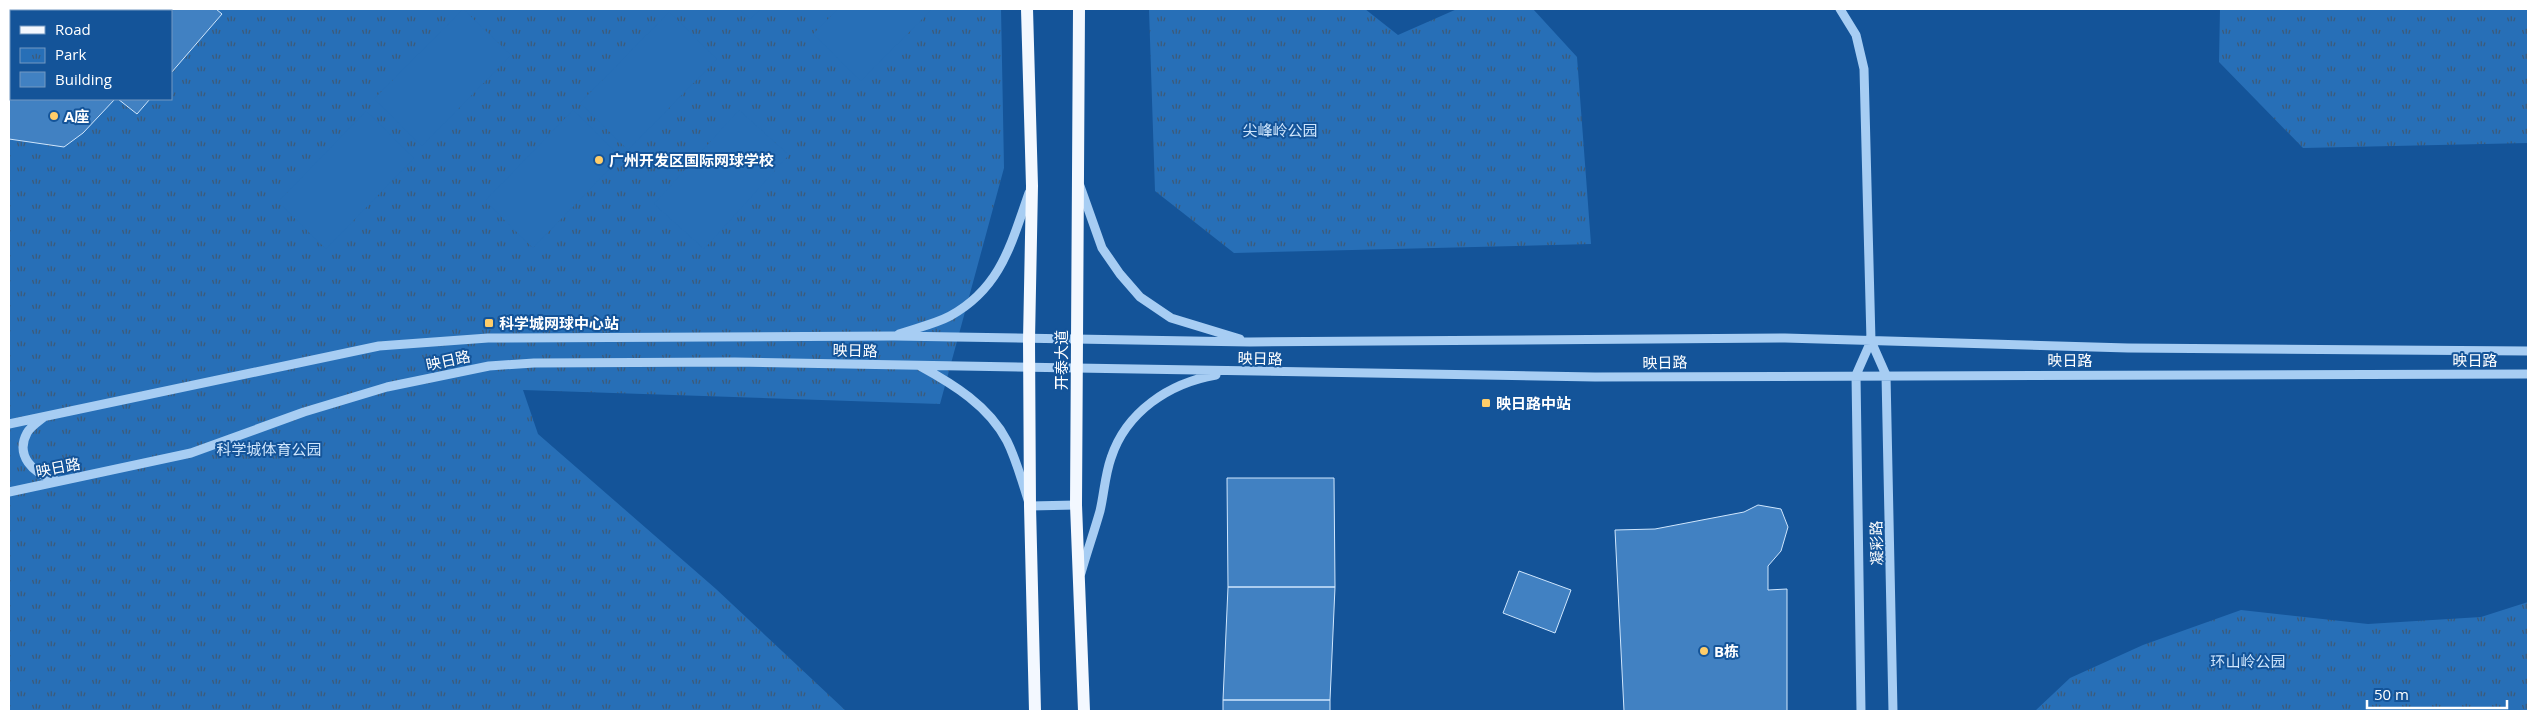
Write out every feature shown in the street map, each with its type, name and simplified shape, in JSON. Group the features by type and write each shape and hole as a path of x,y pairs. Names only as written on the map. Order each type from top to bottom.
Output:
{"main road":[{"name":"开泰大道","path":"1027,9 1032,186 1029,340 1030,506 1035,711"},
{"name":"开泰大道","path":"1078,9 1079,182 1076,505 1084,711"}],"street":[{"path":"1840,9 1856,35 1864,68 1870,341 1886,375"},
{"path":"1079,182 1102,248 1120,274 1140,297 1171,318 1250,342"},
{"path":"894,336 950,316 980,294 1000,271 1032,186"},
{"name":"映日路","path":"9,424 379,346 504,337 894,336 1029,340 1250,342 1776,338 2128,348 2528,351"},
{"path":"1856,375 1870,341"},
{"name":"映日路","path":"9,492 56,480 122,469 183,454 342,400 387,388 489,366 534,363 918,365 1030,369 1518,376 2528,374"},
{"path":"918,365 957,387 994,421 1007,440 1030,506 1076,505"},
{"path":"1080,575 1100,510 1110,459 1119,439 1144,408 1162,393 1200,378 1236,371"},
{"name":"凝彩路","path":"1856,375 1861,711"},
{"name":"凝彩路","path":"1886,375 1893,711"},
{"path":"44,416 27,432 24,444 26,459 32,470 42,476 56,480"}],"green space":[{"name":"科学城体育公园","path":"9,9 1001,9 1004,168 940,404 523,390 538,434 716,589 846,711 9,711"},
{"path":"463,9 511,55 422,146 374,99"},
{"path":"739,9 761,9 750,19"},
{"path":"838,9 932,9 861,81 813,34"},
{"name":"尖峰岭公园","path":"1149,9 1365,9 1398,35 1457,9 1533,9 1577,57 1591,244 1234,253 1155,191"},
{"path":"2220,9 2528,9 2528,143 2303,148 2219,62"},
{"path":"669,12 717,59 628,150 580,103"},
{"path":"573,110 621,157 533,248 485,201"},
{"path":"739,110 789,155 704,249 654,204"},
{"path":"366,111 414,158 326,249 278,202"},
{"name":"环山岭公园","path":"2528,602 2528,711 2035,711 2070,678 2143,645 2241,610 2368,624 2481,617"}],"building":[{"path":"216,9 222,14 172,72 172,10 150,10"},
{"name":"A座","path":"9,85 10,100 114,100 83,133 64,147 9,139"},
{"name":"A座","path":"119,100 149,100 137,114"},
{"path":"1227,478 1334,478 1335,587 1228,587"},
{"name":"B栋","path":"1758,505 1781,509 1788,527 1781,551 1768,566 1768,590 1787,589 1787,711 1624,711 1615,530 1655,529 1744,512"},
{"path":"1519,571 1571,590 1555,633 1503,613"},
{"path":"1228,587 1335,587 1330,700 1223,700"},
{"path":"1223,700 1330,700 1330,711 1223,711"}],"place":[{"name":"A座","path":"54,116"},
{"name":"广州开发区国际网球学校","path":"599,160"},
{"name":"科学城网球中心站","path":"489,323"},
{"name":"映日路中站","path":"1486,403"},
{"name":"B栋","path":"1704,651"}]}
